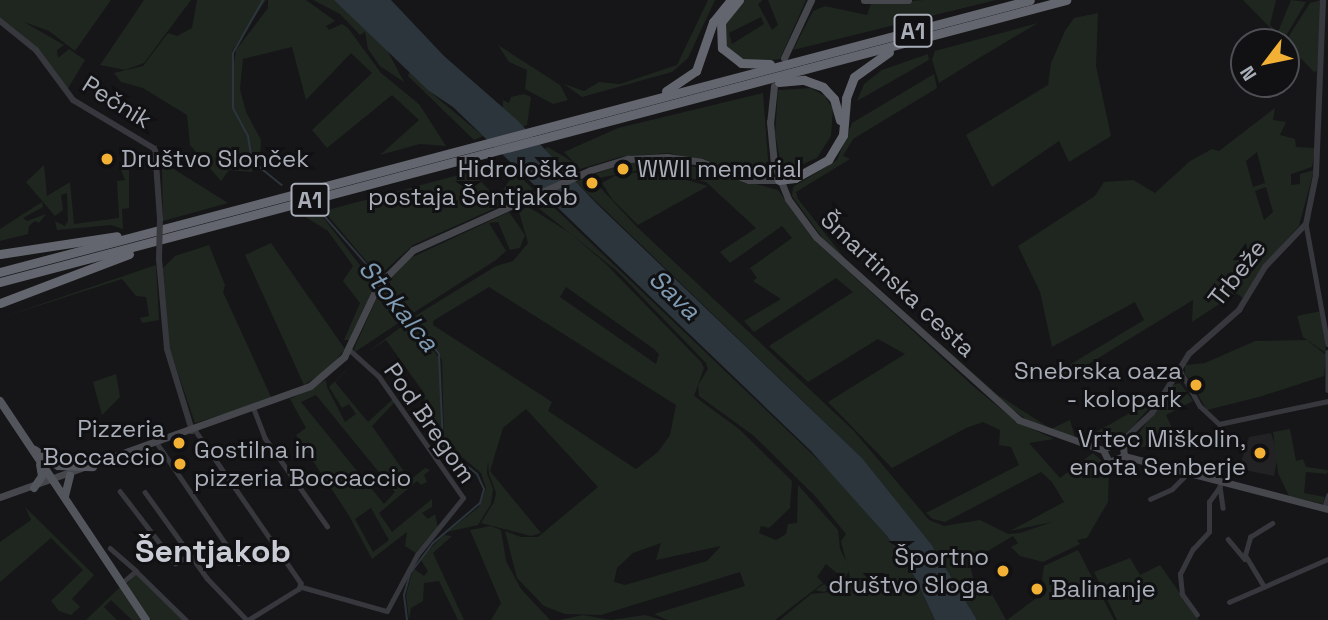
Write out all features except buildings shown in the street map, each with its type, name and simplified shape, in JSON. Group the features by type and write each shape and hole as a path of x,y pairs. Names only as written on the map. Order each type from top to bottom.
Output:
{"highway":[{"path":"604,113 675,88 691,77 701,64 713,22 731,0"},
{"path":"739,0 719,27 726,53 750,66 796,62"},
{"name":"A1","path":"0,282 447,159 539,130 1030,0"},
{"name":"A1","path":"0,272 447,159 547,138 1066,0"},
{"path":"779,180 810,172 835,152 845,129 847,93 860,69 923,38"},
{"path":"743,86 809,81 823,87 837,104 840,128 831,149 815,164 779,180"},
{"path":"0,254 150,233"},
{"path":"0,303 170,237"}],"main road":[{"path":"785,58 811,0"},
{"path":"864,0 908,0"},
{"name":"Šmartinska cesta","path":"774,86 770,135 779,180 799,215 825,246 1005,409 1042,431 1103,450 1112,463 1124,456"},
{"path":"0,497 71,476 254,409 318,382 349,349 384,276 413,250 591,170 628,159 667,157 701,162 749,180 779,180"},
{"path":"0,401 146,620"},
{"path":"1103,450 1109,442 1120,443 1124,456 1189,472 1221,484 1326,508"},
{"path":"31,446 58,466 93,467"},
{"path":"34,488 42,476 39,459"},
{"path":"71,476 64,489 71,508"}],"street":[{"path":"1323,0 1316,175 1306,223 1328,344"},
{"name":"Pečnik","path":"0,22 46,62 73,100 155,149 164,332 194,431"},
{"name":"Trbeže","path":"1120,443 1152,413 1179,367 1205,337 1238,310 1265,267 1306,223"},
{"name":"Pod Bregom","path":"302,587 387,611 417,555 463,498 396,400 359,356 349,349"},
{"path":"1328,352 1328,390"},
{"path":"1179,367 1200,406 1219,424 1328,401"},
{"path":"254,409 262,435 327,526"},
{"path":"145,492 190,556 248,620 302,587 194,431"},
{"path":"157,443 239,563 276,546"},
{"path":"1150,499 1172,489 1189,472"},
{"path":"1221,484 1223,508"},
{"path":"1197,615 1182,594 1180,574 1193,549 1209,532 1209,502 1221,484"},
{"path":"120,491 175,563 190,556"},
{"path":"1326,508 1328,496"},
{"path":"1246,560 1250,537 1272,523"},
{"path":"1228,539 1237,555 1246,560 1264,587"},
{"path":"110,548 186,620"},
{"path":"1229,602 1328,559"},
{"path":"122,583 136,571"}],"shaded area":[{"path":"0,0 111,0 75,51 49,31 24,22 64,45 57,50 58,58 69,49 85,60 67,90 48,62 0,18"},
{"path":"144,0 191,0 144,63 125,70 100,65"},
{"path":"197,0 266,0 232,51 233,70 236,50 268,8 268,0 306,0 335,21 326,26 329,30 342,24 348,28 381,73 419,104 446,146 420,144 380,155 419,120 392,95 327,148 312,130 372,73 351,53 306,100 292,47 243,59 240,89 246,112 261,140 260,164 251,172 229,170 221,181 190,145 187,115 143,88 121,82 114,73 143,66 168,33 177,36 192,28"},
{"path":"313,0 334,0 345,8 385,46 404,82 380,66 368,49 365,32 360,35 340,14"},
{"path":"708,0 715,0 688,58 672,72 582,97 564,84 584,91 599,82 620,84 677,65"},
{"path":"742,0 763,0 758,4 772,30 778,25 768,0 806,0 780,59 748,63 728,52 721,32 729,13","holes":["761,17 764,24 732,44 729,33"]},
{"path":"924,0 996,0 793,50 813,11 825,6 867,15 871,4"},
{"path":"1243,0 1276,0 1270,25 1273,28 1270,28"},
{"path":"1291,0 1306,2 1291,28 1280,28"},
{"path":"1321,0 1317,71 1314,72 1300,58 1300,28 1294,28 1310,3"},
{"path":"1098,13 1096,66 1111,136 1069,162 1059,141 992,187 966,135 1048,85 1051,63 1074,18"},
{"path":"1038,23 939,83 932,60 935,51"},
{"path":"498,45 560,85 568,100 553,104 525,89 527,70 509,62"},
{"path":"928,54 929,60 857,101 864,84 882,70"},
{"path":"410,71 429,91 483,136 474,140 408,76"},
{"path":"934,74 937,88 853,139 843,156 850,159 796,192 798,199 846,260 998,395 1051,429 1070,420 1075,438 1031,423 993,395 826,243 792,196 793,187 837,160 852,123"},
{"path":"811,88 825,96 833,109 831,136 817,158 787,171 781,166 775,133 778,90"},
{"path":"763,93 769,172 763,177 669,153 620,157 580,169 564,152 618,128"},
{"path":"524,94 531,97 527,125 522,127 503,108 503,100 509,103 511,97"},
{"path":"1275,108 1273,120 1286,122 1280,135 1295,139 1296,147 1315,148 1312,167 1291,174 1291,185 1300,184 1300,174 1314,170 1299,226 1260,270 1243,298 1236,293 1192,322 1193,300 1064,379 1061,370 1144,320 1135,302 1052,347 1040,292 1018,246 1095,196 1104,182 1133,180 1155,193 1190,161 1212,149 1219,151","holes":["1257,152 1265,183 1253,187 1246,161","1266,187 1273,212 1264,220 1255,191"]},
{"path":"548,147 571,161 577,171 570,174 544,149"},
{"path":"167,158 175,164 172,168 228,203 163,221 162,168"},
{"path":"673,161 778,190 812,238 973,386 1017,422 1054,439 1029,443 1060,478 1093,453 1109,467 1108,502 1087,538 1077,540 1080,544 1043,562 1020,556 1011,547 1018,543 1013,536 969,562 974,581 988,587 1006,620 977,620 931,544 862,458 576,182 585,178 592,185 597,184 636,226 854,431 929,520 944,526 980,520 1008,534 1020,533 1052,522 1010,531 1064,502 1052,482 1041,472 945,522 933,519 926,513 1019,465 1011,447 999,445 1000,430 983,422 966,428 892,468 828,402 905,354 878,339 808,382 769,346 853,292 836,278 754,332 744,321 781,299 753,281 757,278 750,268 792,238 782,226 730,263 720,252 756,228 706,182 650,168 599,178 589,176 630,162"},
{"path":"44,165 47,196 70,182 74,224 119,218 117,181 125,180 120,167 129,168 129,208 122,209 123,229 111,225 57,230 55,221 65,226 68,221 67,193 61,195 63,210 55,216 26,182"},
{"path":"511,168 533,189 512,200 503,190 513,175"},
{"path":"655,171 708,186 638,225 612,199 602,183 618,174"},
{"path":"466,173 481,181 502,205 413,245 379,276 324,211"},
{"path":"543,197 834,475 887,536 916,579 935,620 780,620 811,594 831,592 850,577 841,541 846,534 816,497 754,436 699,396 698,385 708,369 706,363 617,271 531,202"},
{"path":"42,202 43,207 23,218 27,221 46,214 39,223 35,221 29,226 28,234 0,241 0,229"},
{"path":"527,206 570,233 605,263 701,362 704,368 694,396 739,429 792,481 790,508 769,528 761,526 759,533 776,540 786,534 788,524 797,523 798,485 838,530 840,549 850,569 842,583 824,592 815,590 824,584 828,587 839,575 826,564 817,577 823,583 775,620 667,620 654,614 745,586 740,572 601,615 565,614 544,606 517,578 505,531 521,537 538,537 598,487 526,409 503,428 490,471 541,533 531,536 481,523 494,502 496,493 489,474 488,461 487,473 493,489 491,504 478,525 447,532 479,507 486,488 481,473 444,442 442,360 415,316 496,266 513,261 528,243 519,212","holes":["489,287 676,405 670,435 658,452 636,469 548,411 552,402 433,325 433,321","566,287 654,349 659,354 656,364 560,297","661,543 656,560 721,546 707,561 625,585 614,582 617,568 633,553"]},
{"path":"319,212 366,273 377,280 349,340 344,340 360,303 343,281 353,266 328,231 304,216"},
{"path":"509,212 525,235 520,248 510,250 498,222 489,223 506,251 413,313 401,304 386,280 404,261"},
{"path":"271,243 345,349 331,367 304,385 245,255"},
{"path":"209,245 225,285 223,292 272,399 195,423 169,347 162,269 175,256"},
{"path":"156,265 159,320 142,323 140,318 149,316 146,297 136,296 122,279 0,318"},
{"path":"383,284 409,316 355,352 354,349"},
{"path":"1321,311 1326,353 1303,337 1297,316"},
{"path":"410,320 440,359 442,445 429,441 424,393 386,340 368,352"},
{"path":"1307,340 1326,355 1324,376 1259,397 1207,410 1185,373 1185,365 1205,363 1255,341"},
{"path":"358,359 335,382 368,422 393,399 433,458 394,403 372,426 410,480 425,468 430,470 424,475 427,482 421,485 417,481 379,513 392,532 432,499 432,507 422,513 428,519 435,514 438,528 416,553 405,546 407,532 372,559 348,514 296,435 306,428 290,399 326,380 327,387 345,422 356,414 349,404 342,408 329,387","holes":["316,395 395,492 384,504 301,402","371,508 389,540 373,552 355,519"]},
{"path":"116,374 120,397 102,415 93,382"},
{"path":"1180,383 1193,401 1166,415 1173,430 1144,447 1129,448 1172,385"},
{"path":"1160,396 1128,432 1099,441 1082,440"},
{"path":"1290,429 1296,461 1303,459 1306,467 1328,470 1327,474 1306,472 1304,493 1325,497 1323,504 1289,496 1278,473 1273,432"},
{"name":"Vrtec Miškolin, enota Senberje","path":"1271,433 1278,455 1274,476 1239,469 1249,437"},
{"path":"25,507 94,575 72,599 80,607 71,615 59,611 51,601 83,570 51,538 0,582 0,542 31,520"},
{"path":"491,526 501,530 506,561 521,589 550,620 491,620 501,603 470,530"},
{"path":"444,535 452,536 433,553 464,620 458,620 439,581 424,583 423,601 411,608 409,620 406,595 412,573 414,569 424,576 428,571 420,559"},
{"path":"1078,550 1114,620 1007,620 1047,590 1042,580 1044,566"},
{"path":"1130,558 1140,575 1160,565 1199,620 1117,620 1094,572"},
{"path":"136,574 183,620 151,620 127,584"},
{"path":"120,587 141,620 132,620 111,600 104,607 117,620 86,620"},
{"path":"583,615 611,620 559,620"},
{"path":"645,615 662,620 611,620"}],"water":[{"name":"Sava","path":"334,0 391,0 444,56 517,120 597,204 862,458 931,544 977,620 935,620 916,579 887,536 811,451 453,107 429,91"}],"waterway":[{"name":"Stokalca","path":"263,0 233,53 233,108 248,136 252,161 282,185"},
{"name":"Stokalca","path":"318,209 381,281"},
{"name":"Stokalca","path":"385,284 439,354 443,446 477,474 484,489 480,503 433,543 410,574 404,595 407,620"}],"place":[{"name":"Društvo Slonček","path":"107,159"},
{"name":"WWII memorial","path":"623,169"},
{"name":"Hidrološka postaja Šentjakob","path":"592,183"},
{"name":"Snebrska oaza - kolopark","path":"1196,385"},
{"name":"Pizzeria Boccaccio","path":"179,443"},
{"name":"Vrtec Miškolin, enota Senberje","path":"1260,453"},
{"name":"Gostilna in pizzeria Boccaccio","path":"180,464"},
{"name":"Športno društvo Sloga","path":"1003,571"},
{"name":"Balinanje","path":"1037,589"}],"district":[{"name":"Šentjakob","path":"213,551"}]}
